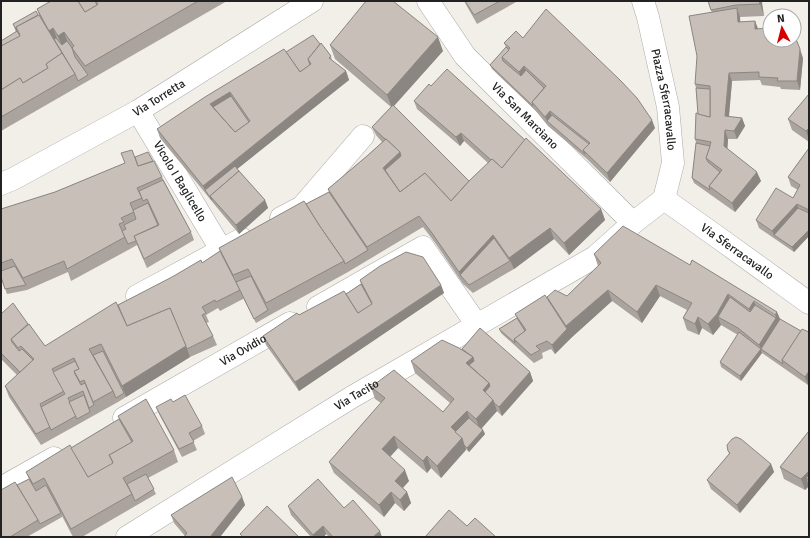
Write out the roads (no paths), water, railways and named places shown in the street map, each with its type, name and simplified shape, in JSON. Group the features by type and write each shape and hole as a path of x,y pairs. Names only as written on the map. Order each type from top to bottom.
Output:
{"street":[{"name":"Via Torretta","path":"1,184 13,179 138,111 312,1"},
{"name":"Via San Marciano","path":"428,1 465,56 633,223"},
{"name":"Piazza Sferracavallo","path":"643,1 668,107 672,163 664,199"},
{"name":"Vicolo I Baglicello","path":"138,111 222,251"},
{"path":"119,306 302,207 363,136"},
{"name":"Via Tacito","path":"127,537 352,397 595,257 633,223 664,199"},
{"name":"Via Sferracavallo","path":"664,199 806,296"},
{"name":"Via Ovidio","path":"105,429 423,247 477,325"},
{"path":"1,488 70,449"}]}
